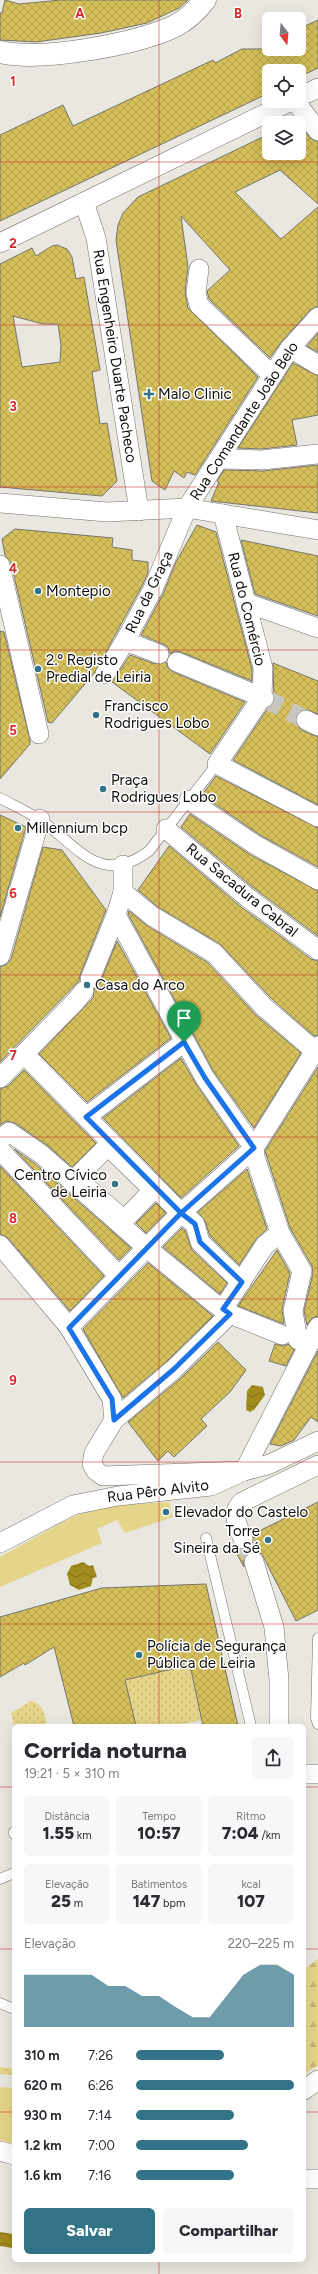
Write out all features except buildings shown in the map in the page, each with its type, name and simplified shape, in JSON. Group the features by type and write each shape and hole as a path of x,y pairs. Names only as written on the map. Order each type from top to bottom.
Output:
{"street":[{"path":"0,52 25,56 38,56 107,46 140,38 176,25 191,15 205,0"},
{"path":"306,94 318,88"},
{"path":"0,243 277,108"},
{"path":"300,108 318,131"},
{"name":"Rua Engenheiro Duarte Pacheco","path":"84,202 96,238 139,511"},
{"path":"199,269 196,293 199,306 272,375"},
{"name":"Rua Comandante João Belo","path":"187,508 290,348 318,317"},
{"path":"290,348 318,366"},
{"path":"219,459 262,460 318,454"},
{"path":"0,502 107,512 187,508 318,530"},
{"name":"Rua da Graça","path":"104,674 125,641 153,589 187,508"},
{"name":"Rua do Comércio","path":"223,514 261,656 263,698"},
{"path":"0,565 6,619 39,734"},
{"path":"247,603 318,628"},
{"path":"125,641 159,654"},
{"path":"177,662 263,698 217,764 318,817"},
{"path":"189,800 254,844 318,880"},
{"path":"0,956 40,820"},
{"name":"Rua Sacadura Cabral","path":"166,828 248,898 318,950"},
{"path":"0,1078 76,1002 87,985 116,915 122,892 123,865"},
{"path":"69,1328 181,1213 254,1148 315,1058 214,954 152,916 122,892"},
{"path":"0,1140 9,1132 41,1154 147,1248 227,1311 290,1338 293,1311 302,1271 280,1232 255,1157 254,1148 205,1078 116,915"},
{"path":"86,1117 184,1042"},
{"path":"24,1054 181,1213 195,1224 200,1242 242,1282"},
{"path":"0,1150 119,1276"},
{"path":"280,1232 265,1245 242,1282 227,1311 174,1369 114,1420 92,1460 93,1468 103,1476 244,1470 318,1327"},
{"path":"0,1245 7,1265 69,1328 112,1399 114,1420"},
{"name":"Rua Pêro Alvito","path":"0,1543 73,1505 118,1496 211,1486 244,1470 270,1464 318,1441"},
{"path":"242,1540 234,1514 236,1508 242,1502 318,1465"},
{"path":"254,1562 274,1627 279,1680 279,1724"},
{"path":"306,1774 318,1774"},
{"path":"306,2089 318,2080"},
{"path":"0,2151 12,2154"},
{"path":"306,2178 318,2179"}],"lane":[{"path":"0,798 40,820 95,863 123,865 137,860 149,851 217,764"},
{"path":"206,1538 251,1724"},
{"path":"318,1638 316,1718 318,1724"},
{"path":"0,1880 12,1874"},
{"path":"0,2003 12,2008"}],"green space":[{"path":"169,1502 173,1517 125,1533 117,1520 97,1529 102,1543 0,1587 0,1557 72,1517 108,1506"},
{"path":"190,1665 202,1720 183,1724 136,1724 125,1680"},
{"path":"31,1701 35,1702 43,1710 46,1724 13,1724 11,1713"},
{"path":"318,1959 318,2065 306,2073 306,1968"},
{"path":"0,2067 12,2069 12,2075 0,2074"},
{"path":"0,2087 12,2088 12,2143 0,2140"}],"water":[{"path":"252,1385 263,1387 265,1395 254,1410 250,1412 246,1410 247,1391"},
{"path":"83,1562 89,1566 93,1565 97,1577 93,1578 91,1586 79,1590 70,1585 67,1574 71,1566"},
{"path":"0,2232 12,2234 12,2248 0,2246"}],"tunnel":[{"path":"264,698 306,720"},
{"path":"243,1539 254,1562"}],"place":[{"name":"Malo Clinic","path":"149,394"},
{"name":"Montepio","path":"38,591"},
{"name":"2.º Registo Predial de Leiria","path":"38,669"},
{"name":"Francisco Rodrigues Lobo","path":"96,715"},
{"name":"Praça Rodrigues Lobo","path":"103,789"},
{"name":"Millennium bcp","path":"18,828"},
{"name":"Casa do Arco","path":"87,985"},
{"name":"Centro Cívico de Leiria","path":"115,1184"},
{"name":"Elevador do Castelo","path":"166,1512"},
{"name":"Torre Sineira da Sé","path":"268,1540"},
{"name":"Polícia de Segurança Pública de Leiria","path":"139,1655"}],"route":[{"path":"184,1042 86,1117 181,1213 195,1224 200,1242 242,1282 223,1309 230,1314 174,1369 114,1420 114,1405 112,1399 69,1328 181,1213 254,1148 205,1078 184,1042"}]}
